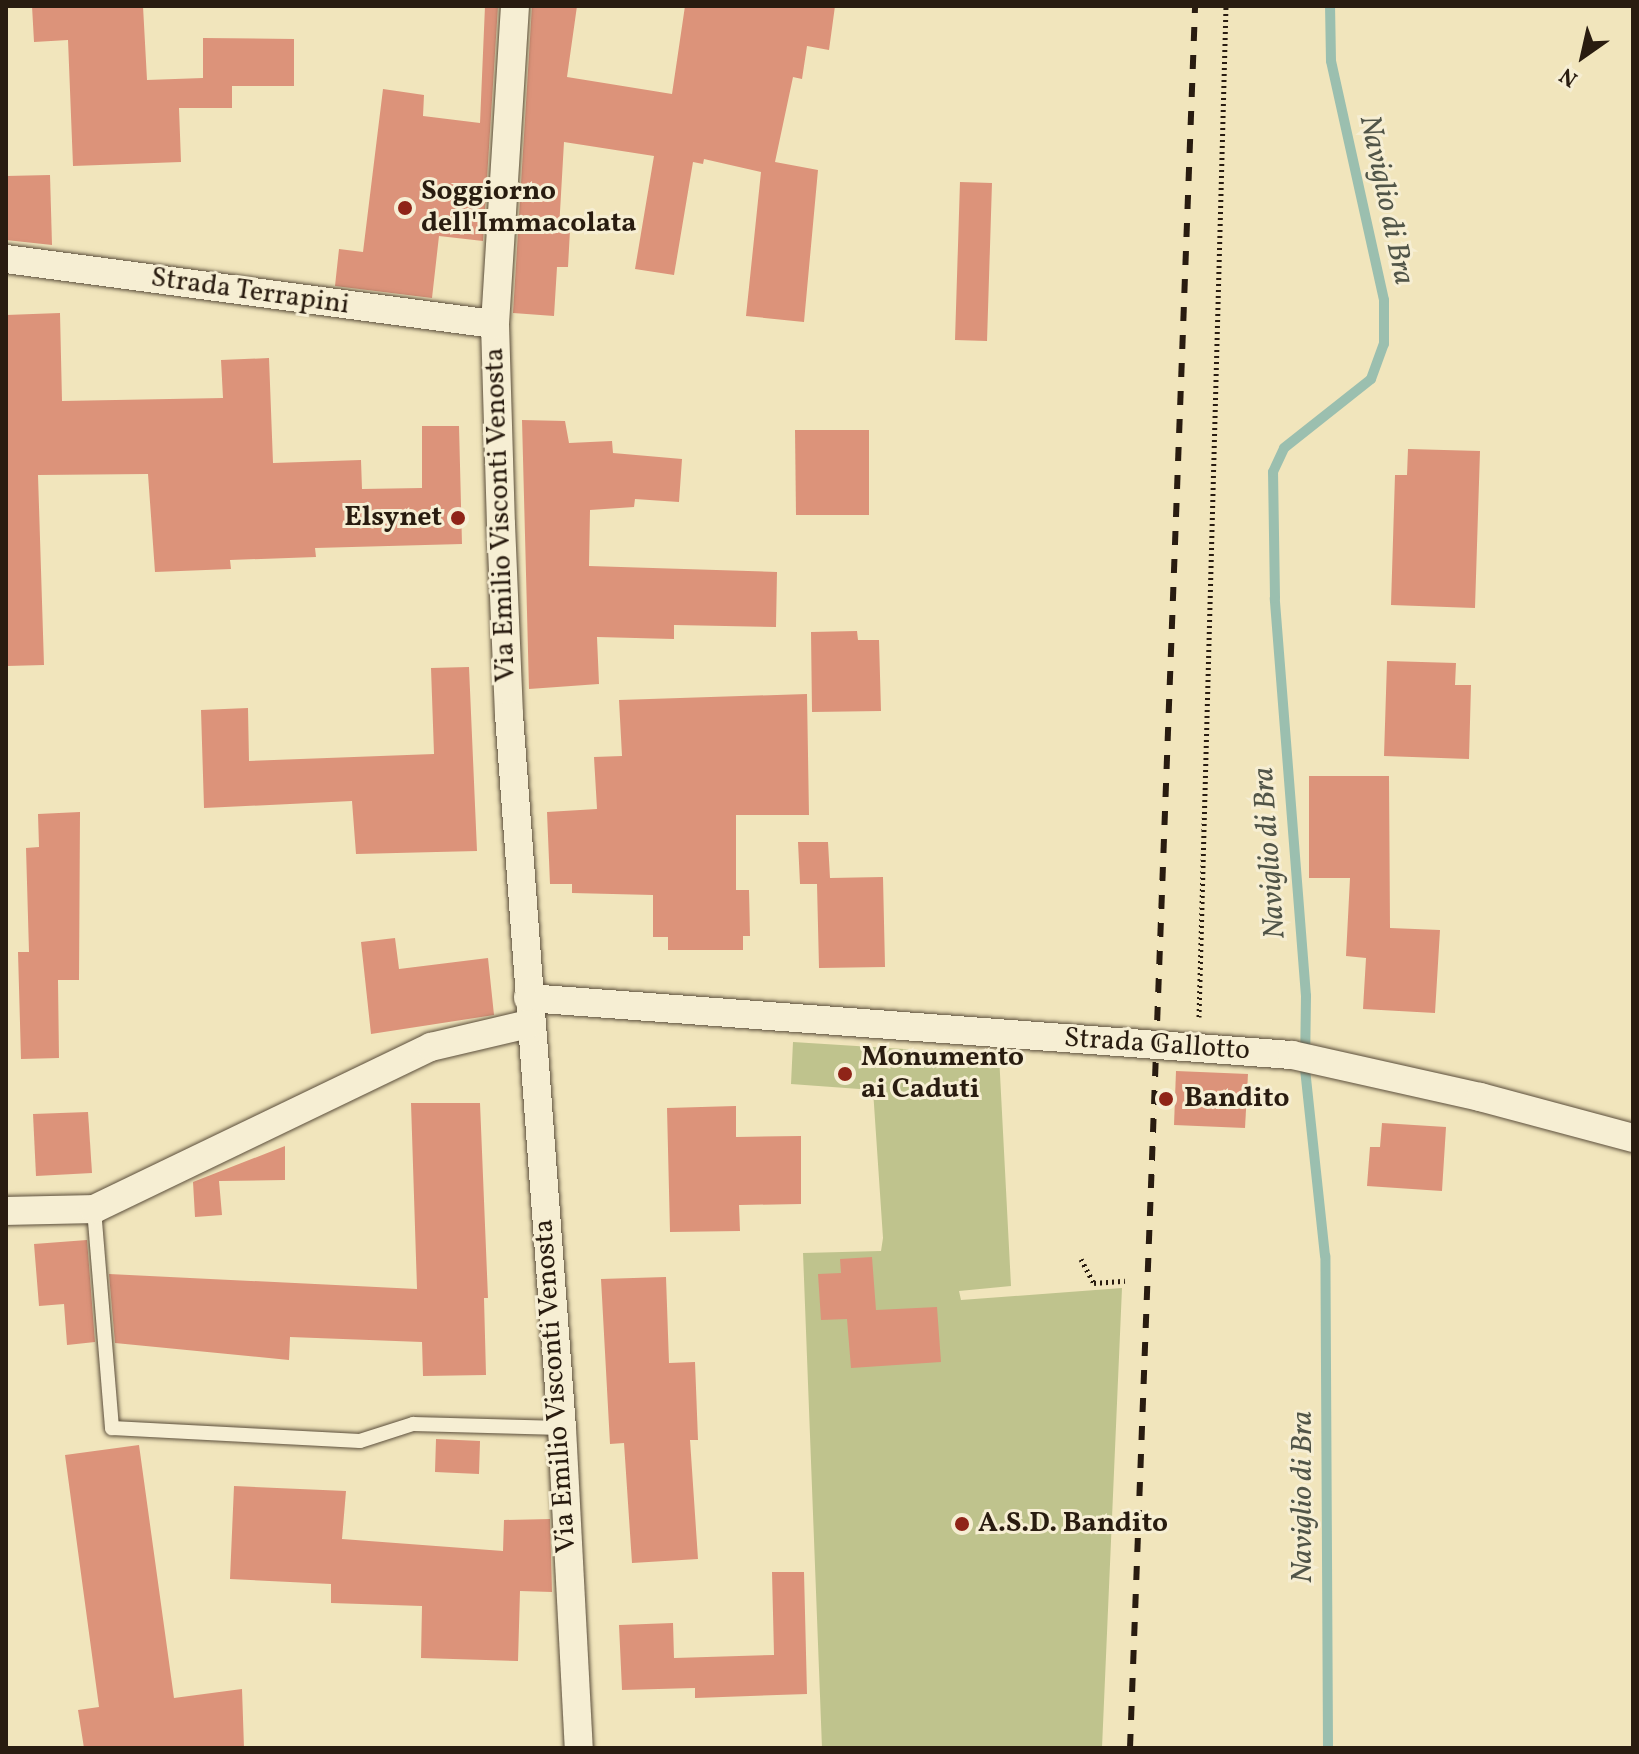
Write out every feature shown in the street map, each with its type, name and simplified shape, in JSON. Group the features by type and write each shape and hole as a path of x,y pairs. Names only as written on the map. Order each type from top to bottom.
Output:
{"street":[{"name":"Via Emilio Visconti Venosta","path":"515,6 495,324 508,699 528,1011 562,1428 579,1748"},
{"name":"Strada Terrapini","path":"6,259 495,324"},
{"name":"Strada Gallotto","path":"528,1011 1198,1048 1306,1057 1633,1138"},
{"path":"6,1211 94,1209 431,1047 528,1011"}],"lane":[{"path":"94,1209 112,1428 360,1441 413,1424 562,1428"}],"path":[{"path":"1198,1048 1226,6"},
{"path":"1081,1259 1094,1283 1125,1281"}],"green space":[{"name":"A.S.D. Bandito","path":"793,1042 999,1055 1011,1286 959,1291 961,1300 1122,1288 1102,1748 822,1748 803,1253 881,1251 883,1238 873,1090 791,1084"}],"building":[{"path":"32,6 143,6 147,80 203,78 203,38 294,39 294,86 232,86 232,108 179,108 181,162 73,166 68,40 34,42"},
{"name":"Soggiorno dell'Immacolata","path":"485,6 498,6 483,241 439,236 432,298 335,286 339,249 363,252 383,89 424,95 423,116 480,123"},
{"path":"532,6 577,6 567,77 672,94 685,6 835,6 829,50 807,46 802,79 793,77 775,162 818,170 804,322 746,316 761,172 704,159 703,164 693,162 674,275 635,269 654,156 564,142 559,229 570,230 568,267 557,267 554,316 513,313"},
{"path":"50,175 52,245 6,240 6,176"},
{"path":"960,182 992,183 987,341 955,340"},
{"path":"60,313 62,401 223,398 221,360 269,358 273,463 361,460 362,489 422,488 422,426 459,426 462,544 315,548 316,557 230,560 231,569 155,572 148,474 38,475 44,665 7,666 6,315"},
{"path":"522,420 565,421 569,443 612,441 613,453 682,459 679,502 635,499 634,507 590,510 589,566 777,572 776,627 674,625 674,639 597,637 599,684 529,689"},
{"path":"795,430 869,430 869,515 796,515"},
{"path":"1408,449 1480,451 1475,608 1391,605 1395,475 1407,475"},
{"path":"857,631 858,640 879,640 881,711 812,712 811,632"},
{"path":"1387,661 1456,663 1455,685 1471,685 1469,759 1384,756"},
{"path":"469,667 477,851 356,854 352,801 204,808 201,710 248,708 249,761 434,754 431,668"},
{"path":"807,694 809,815 736,815 736,890 749,890 750,936 743,936 743,950 668,950 668,937 653,937 653,895 572,893 572,884 550,884 547,812 597,809 594,757 622,756 619,700"},
{"path":"1309,776 1389,776 1390,928 1440,930 1435,1013 1363,1009 1366,958 1346,956 1350,878 1309,878"},
{"path":"80,812 79,980 58,980 59,1058 21,1059 18,952 29,952 26,848 39,847 38,814"},
{"path":"798,842 828,842 830,878 883,877 885,967 819,968 817,884 800,884"},
{"path":"395,938 399,969 488,958 494,1015 371,1034 361,942"},
{"path":"1176,1071 1248,1074 1245,1128 1174,1125"},
{"path":"411,1103 480,1103 488,1298 484,1298 486,1375 423,1376 422,1342 290,1337 289,1360 115,1343 109,1274 417,1289"},
{"path":"736,1106 736,1137 801,1136 801,1204 739,1205 740,1231 670,1232 667,1108"},
{"path":"88,1112 92,1173 36,1176 33,1114"},
{"path":"1382,1123 1446,1127 1442,1191 1367,1186 1370,1147 1380,1147"},
{"path":"285,1146 285,1180 219,1181 222,1215 195,1217 193,1182"},
{"path":"87,1240 95,1342 67,1345 64,1304 39,1306 34,1244"},
{"path":"872,1257 876,1310 937,1307 941,1362 851,1368 847,1319 821,1320 818,1274 841,1273 840,1259"},
{"path":"666,1277 669,1363 695,1362 698,1440 690,1440 698,1559 632,1563 624,1443 610,1444 601,1279"},
{"path":"436,1439 480,1441 479,1474 435,1472"},
{"path":"139,1445 174,1698 242,1689 244,1748 84,1748 78,1710 99,1707 65,1455"},
{"path":"234,1486 346,1491 342,1539 503,1551 504,1520 550,1519 552,1592 520,1591 518,1661 421,1658 422,1606 331,1603 331,1584 230,1579"},
{"path":"772,1572 804,1572 807,1694 695,1698 695,1688 622,1690 619,1625 673,1623 674,1658 774,1655"}],"waterway":[{"name":"Naviglio di Bra","path":"1328,1748 1325,1256 1305,1068 1306,996 1275,598 1273,472 1284,448 1371,379 1384,344 1384,300 1331,61 1330,6"}],"railway":[{"path":"1130,1748 1195,6"}],"place":[{"name":"Soggiorno dell'Immacolata","path":"405,208"},
{"name":"Elsynet","path":"458,518"},
{"name":"Monumento ai Caduti","path":"845,1074"},
{"name":"Bandito","path":"1166,1099"},
{"name":"A.S.D. Bandito","path":"962,1524"}]}
